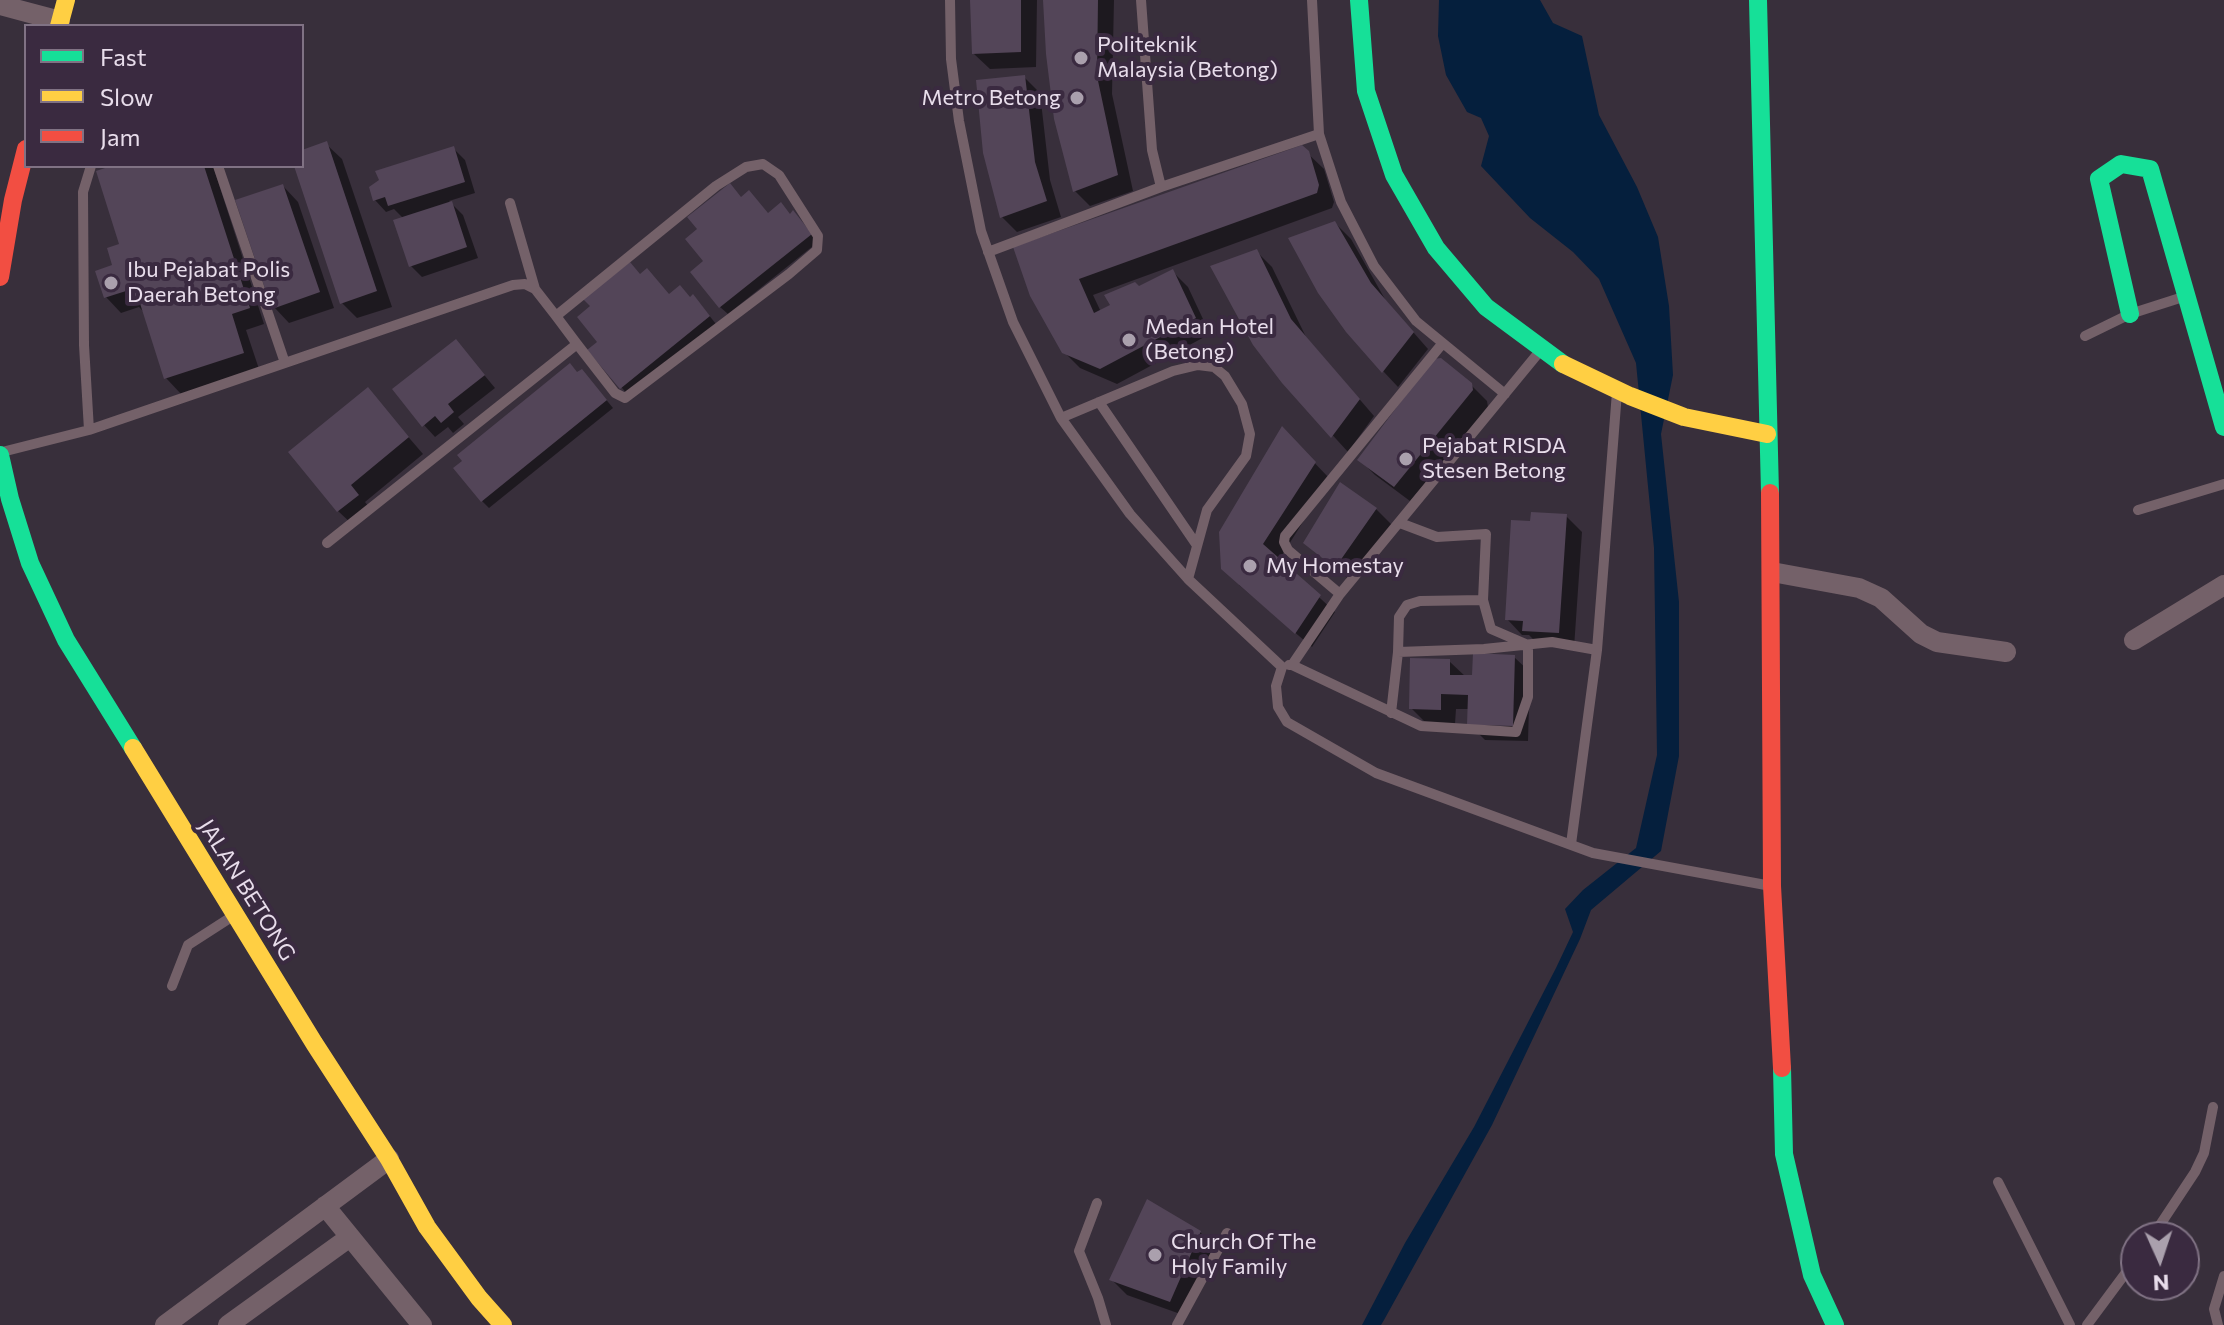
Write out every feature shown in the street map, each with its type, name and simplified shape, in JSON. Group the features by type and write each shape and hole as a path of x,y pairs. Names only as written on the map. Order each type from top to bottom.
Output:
{"street":[{"path":"0,5 59,24 66,0"},
{"path":"1359,0 1366,91 1394,175 1436,248 1486,307 1566,366 1624,393 1684,417 1767,434"},
{"path":"1758,0 1772,572 1772,886 1784,1154 1812,1275 1835,1325"},
{"path":"0,276 24,157"},
{"path":"2130,314 2099,179 2121,164 2150,169 2224,427"},
{"name":"JALAN BETONG","path":"0,454 30,563 66,640 389,1159 427,1227 479,1298 503,1325"},
{"path":"1772,572 1859,588 1881,598 1921,634 1937,642 2006,652"},
{"path":"2134,640 2224,585"},
{"path":"165,1325 389,1159"},
{"path":"325,1206 422,1325"},
{"path":"228,1325 350,1237"}],"lane":[{"path":"950,0 951,59 959,121 981,231 1013,322 1061,418 1130,514 1188,579 1287,666 1421,726 1516,732 1528,697 1528,645"},
{"path":"1141,0 1152,150 1161,187"},
{"path":"1312,0 1319,134 1341,202 1374,266 1416,321 1505,394"},
{"path":"988,252 1161,187 1319,134"},
{"path":"510,203 535,289 615,393 625,398 789,274 817,250 818,236 779,175 763,164 746,167 716,186 556,316"},
{"path":"89,430 84,345 83,192 90,168"},
{"path":"219,168 285,363"},
{"path":"0,454 89,430 513,285 525,284 535,289"},
{"path":"2085,336 2130,314 2185,297"},
{"path":"327,543 577,344"},
{"path":"1340,594 1288,550 1285,536 1442,344"},
{"path":"1542,349 1340,594 1276,686 1278,707 1287,722 1376,773 1593,853 1772,886"},
{"path":"1061,418 1173,371 1198,365 1214,367 1225,376 1242,404 1250,434 1246,456 1207,510 1188,579"},
{"path":"1571,844 1597,650 1624,393"},
{"path":"1099,402 1196,544"},
{"path":"2138,510 2224,484"},
{"path":"1400,523 1437,537 1486,534 1483,600 1491,629 1528,645"},
{"path":"1391,713 1399,617 1407,605 1420,601 1483,600"},
{"path":"1398,652 1552,642 1597,650"},
{"path":"172,986 188,945 236,915"},
{"path":"2163,1221 2204,1153 2213,1107"},
{"path":"1998,1182 2070,1325"},
{"path":"1097,1203 1079,1251 1106,1325"},
{"path":"1177,1325 1227,1233"},
{"path":"2218,1325 2214,1309 2224,1276"},
{"path":"2087,1325 2120,1281"}],"water":[{"path":"1439,0 1540,0 1553,23 1582,36 1599,115 1637,187 1658,237 1669,306 1673,375 1661,434 1679,602 1679,756 1661,851 1591,910 1492,1125 1381,1325 1362,1325 1405,1243 1474,1127 1556,968 1573,932 1565,909 1583,890 1636,848 1657,755 1654,548 1636,363 1599,279 1573,252 1530,218 1481,166 1489,136 1481,118 1467,112 1446,75 1438,36"}],"building":[{"path":"970,0 1021,0 1021,52 972,54"},
{"name":"Metro Betong","path":"1043,0 1098,0 1097,76 1118,175 1073,192 1054,119"},
{"path":"1025,75 1035,162 1047,201 1000,218 983,153 976,80"},
{"path":"327,141 377,291 340,304 295,168 304,168 304,149"},
{"path":"1302,145 1309,151 1319,185 1317,193 1079,279 1094,313 1110,305 1104,295 1135,282 1139,286 1173,269 1196,318 1100,369 1062,353 1030,296 1013,247"},
{"path":"454,146 465,182 388,206 385,197 373,201 369,187 379,180 375,171"},
{"path":"105,168 205,168 250,308 232,314 244,353 164,379 138,297 129,300 126,291 104,298 95,271 112,265 107,248 119,244 96,171"},
{"path":"730,183 741,197 749,190 768,213 781,202 790,214 793,210 812,234 719,308 690,272 703,261 685,239 697,229 687,217"},
{"path":"283,184 320,292 272,309 235,200"},
{"path":"452,201 467,247 409,267 393,220"},
{"path":"1335,221 1371,283 1414,332 1382,373 1346,332 1318,293 1288,238"},
{"path":"1257,249 1291,319 1360,399 1331,438 1253,345 1210,266"},
{"path":"630,262 640,274 647,268 669,294 680,285 690,297 693,294 710,316 620,389 587,350 597,342 577,317 590,306 583,299"},
{"path":"456,339 485,375 448,404 454,412 441,423 435,416 422,427 392,389"},
{"path":"1441,358 1472,383 1473,390 1394,487 1357,460 1433,359"},
{"path":"570,363 577,372 582,369 607,400 481,502 453,468 462,461 457,455"},
{"path":"368,387 409,437 351,485 359,495 337,512 288,452"},
{"path":"1282,426 1316,462 1263,544 1321,595 1295,634 1221,569 1219,532"},
{"path":"1340,482 1377,508 1335,568 1303,543"},
{"path":"1531,512 1567,514 1559,633 1522,631 1523,621 1505,620 1511,520 1530,521"},
{"path":"1473,653 1515,655 1513,726 1467,725 1468,695 1441,694 1441,710 1409,709 1410,658 1450,659 1450,675 1472,675"},
{"name":"Church Of The Holy Family","path":"1147,1199 1201,1231 1170,1302 1109,1280"}],"traffic: fast":[{"path":"1359,0 1366,91 1394,175 1436,248 1486,307 1563,364"},
{"path":"1758,0 1770,493"},
{"path":"2130,314 2099,179 2121,164 2150,169 2224,427"},
{"path":"0,455 30,563 66,640 133,748"},
{"path":"1782,1068 1784,1154 1812,1275 1835,1325"}],"traffic: slow":[{"path":"60,24 66,0"},
{"path":"1563,364 1630,396 1684,417 1767,434"},
{"path":"133,748 389,1159 427,1227 479,1298 503,1325"}],"traffic: jam":[{"path":"0,277 24,157"},
{"path":"1770,493 1772,886 1782,1068"}],"place":[{"name":"Politeknik Malaysia (Betong)","path":"1081,58"},
{"name":"Metro Betong","path":"1077,98"},
{"name":"Ibu Pejabat Polis Daerah Betong","path":"111,283"},
{"name":"Medan Hotel (Betong)","path":"1129,340"},
{"name":"Pejabat RISDA Stesen Betong","path":"1406,459"},
{"name":"My Homestay","path":"1250,566"},
{"name":"Church Of The Holy Family","path":"1155,1255"}]}
